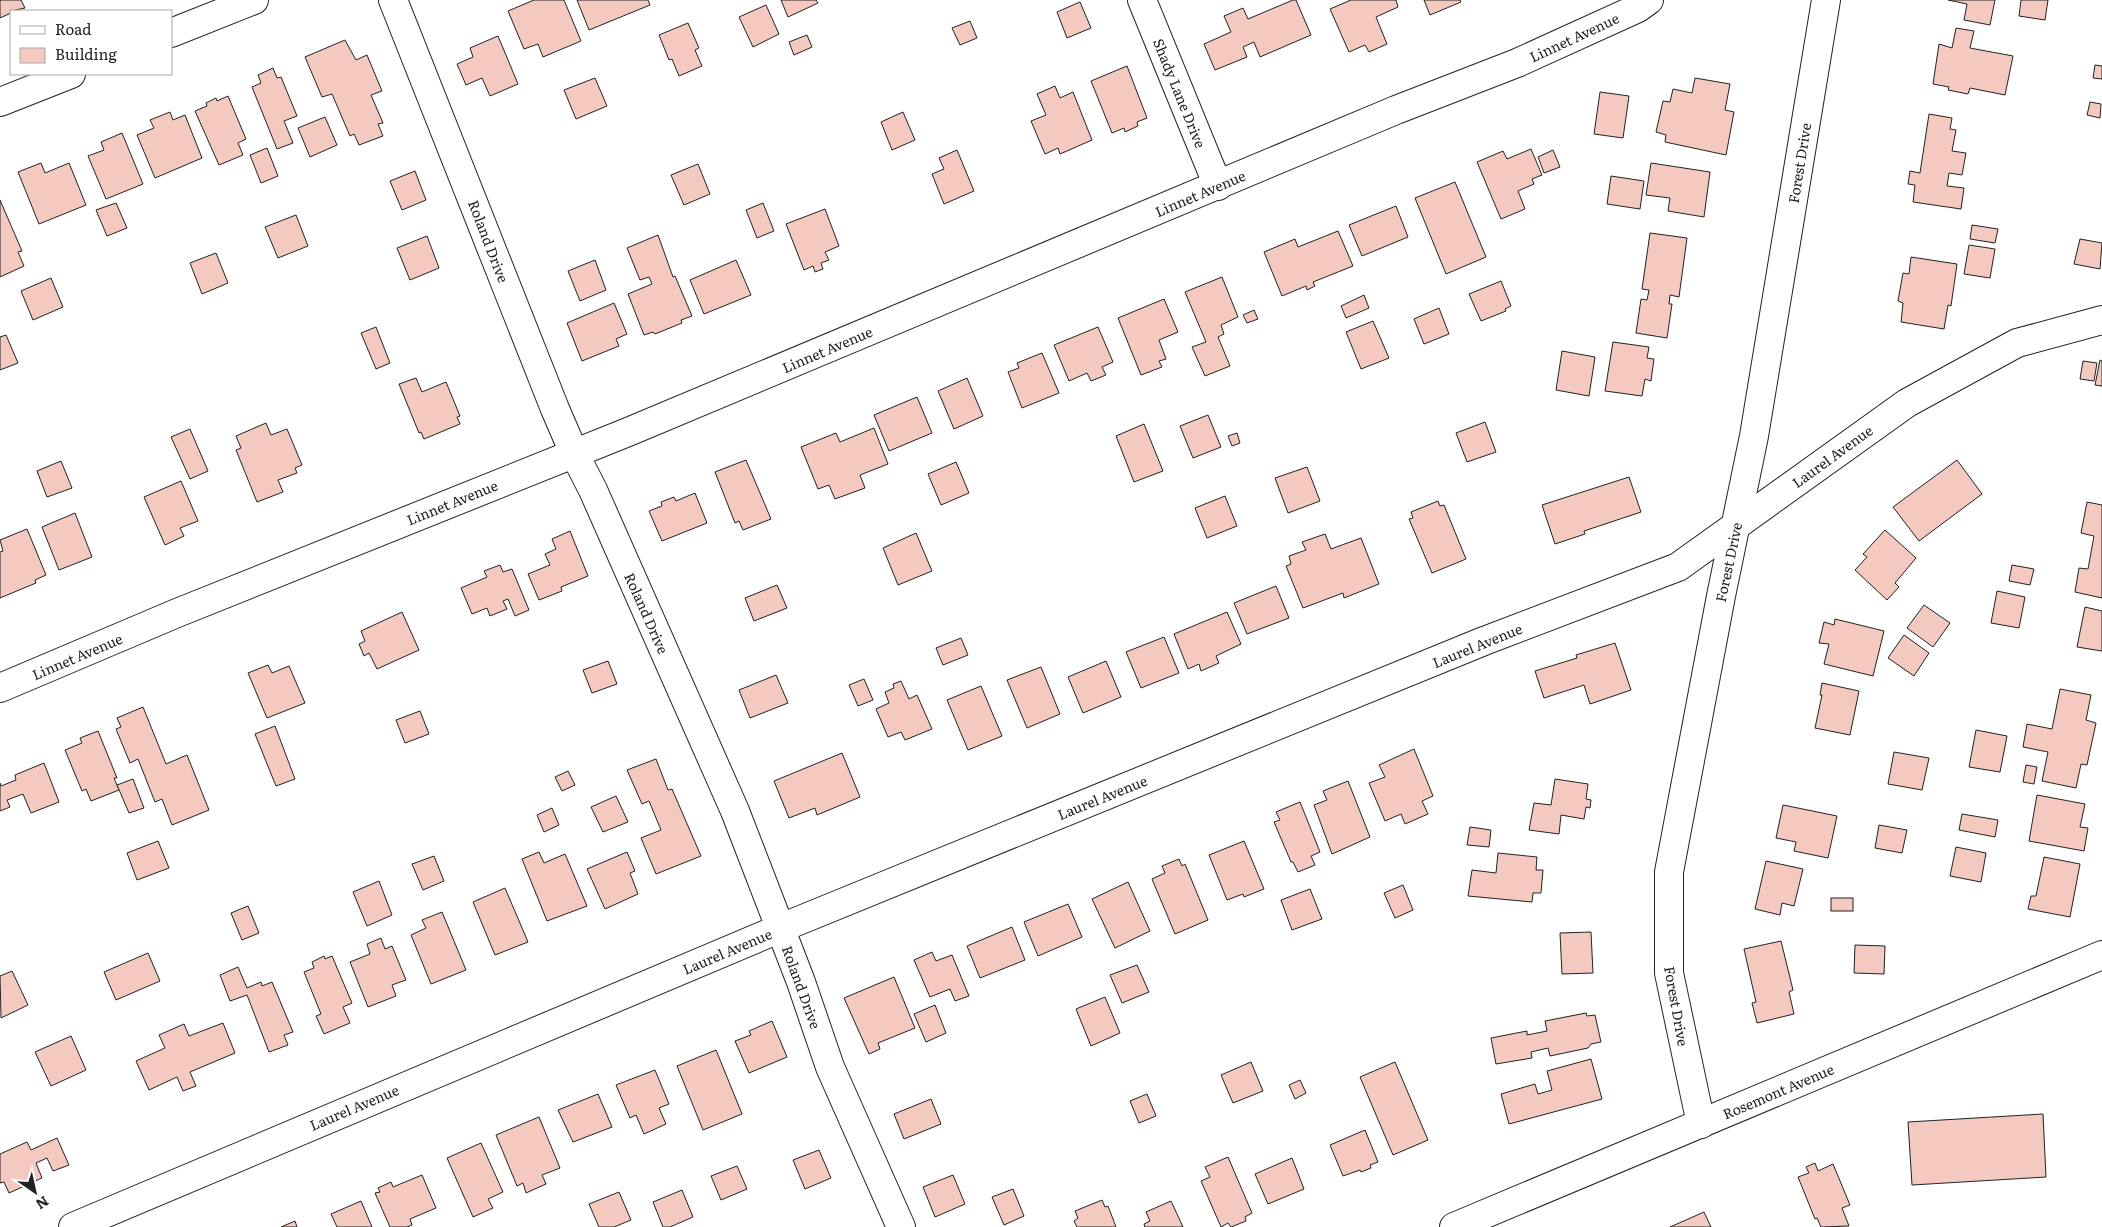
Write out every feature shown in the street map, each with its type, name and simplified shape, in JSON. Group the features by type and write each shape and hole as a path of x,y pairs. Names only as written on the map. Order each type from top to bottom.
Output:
{"street":[{"path":"172,33 254,0"},
{"name":"Roland Drive","path":"393,0 574,452 593,490 735,811 781,928 830,1067 901,1227"},
{"name":"Shady Lane Drive","path":"1142,0 1218,186"},
{"name":"Linnet Avenue","path":"0,688 186,609 574,452 628,432 1396,110 1517,63 1638,8 1649,0"},
{"name":"Forest Drive","path":"1701,1124 1669,973 1669,872 1721,596 1754,436 1826,0"},
{"path":"0,102 68,75"},
{"name":"Laurel Avenue","path":"73,1227 781,928 1484,641 1678,567 1907,402 2017,343 2102,320"},
{"name":"Rosemont Avenue","path":"1454,1227 2102,955"}],"building":[{"path":"0,0 21,0 25,8 10,10 10,13 0,18"},
{"path":"534,0 564,0 581,41 543,57 538,44 524,49 508,11"},
{"path":"577,0 648,0 650,5 589,30"},
{"path":"781,0 816,0 818,3 788,17"},
{"path":"1296,0 1311,35 1260,57 1254,42 1243,47 1247,57 1215,70 1204,44 1231,32 1224,16 1243,8 1248,19"},
{"path":"1351,0 1396,0 1398,7 1376,17 1387,44 1369,52 1365,45 1349,52 1330,9"},
{"path":"1424,0 1460,0 1461,2 1430,15"},
{"path":"1948,0 1995,0 1990,25 1964,20 1967,4"},
{"path":"2021,0 2048,0 2045,20 2019,16"},
{"path":"1080,2 1091,28 1067,38 1057,12"},
{"path":"766,5 779,34 753,47 739,17"},
{"path":"970,21 977,38 960,45 952,28"},
{"path":"688,23 699,48 695,50 702,66 679,76 672,59 669,60 659,35"},
{"path":"1956,28 1974,31 1970,48 2013,56 2005,95 1970,88 1968,94 1948,90 1949,87 1933,84 1939,44 1952,48"},
{"path":"807,35 812,47 794,55 789,42"},
{"path":"498,36 518,84 490,96 482,78 466,85 457,64 473,57 470,48"},
{"path":"345,40 356,60 367,55 382,91 371,95 383,123 378,124 383,136 359,145 354,134 350,136 332,94 322,97 305,57"},
{"path":"2095,65 2102,66 2102,79 2093,78"},
{"path":"1127,66 1147,118 1137,122 1138,126 1125,132 1124,128 1112,133 1091,81"},
{"path":"273,68 277,78 281,77 297,116 284,121 293,143 277,149 252,87 261,83 258,75"},
{"path":"595,78 607,106 576,119 564,90"},
{"path":"1695,78 1730,84 1725,110 1734,112 1726,155 1665,142 1666,135 1656,132 1663,101 1670,102 1673,89 1692,93"},
{"path":"1055,86 1060,98 1073,92 1092,140 1060,154 1058,148 1045,154 1031,121 1046,115 1037,94"},
{"path":"1600,92 1629,96 1623,138 1594,134"},
{"path":"228,96 246,139 238,143 243,155 219,165 195,111 207,106 206,103 216,98 217,101"},
{"path":"2090,102 2101,104 2100,118 2087,115"},
{"path":"170,112 173,120 185,115 202,158 155,178 137,135 154,128 150,120"},
{"path":"903,112 915,140 892,150 881,122"},
{"path":"1929,114 1952,118 1950,129 1956,130 1952,151 1966,153 1962,175 1949,173 1947,186 1964,188 1961,209 1913,202 1915,185 1908,184 1910,171 1920,173"},
{"path":"325,117 337,145 310,157 298,128"},
{"path":"122,133 143,184 106,199 88,156 104,150 101,142"},
{"path":"267,148 278,176 261,183 250,155"},
{"path":"1531,149 1542,175 1532,179 1534,184 1518,191 1525,209 1501,219 1477,162 1503,151 1507,159"},
{"path":"957,150 974,191 944,204 932,174 944,169 939,158"},
{"path":"1553,150 1560,167 1544,173 1538,157"},
{"path":"41,163 45,173 69,163 86,205 39,224 18,172"},
{"path":"1651,163 1710,172 1704,217 1668,211 1670,198 1646,195"},
{"path":"698,164 710,194 684,205 671,175"},
{"path":"415,171 426,200 402,210 390,181"},
{"path":"1611,176 1644,181 1640,209 1607,204"},
{"path":"1455,182 1486,257 1446,274 1415,198"},
{"path":"0,200 22,251 18,252 24,266 0,277"},
{"path":"116,203 127,228 107,236 96,210"},
{"path":"763,203 774,231 757,238 746,210"},
{"path":"1396,206 1408,237 1362,256 1349,225"},
{"path":"825,209 839,246 825,252 829,260 821,263 823,269 815,272 813,266 804,270 786,224"},
{"path":"296,215 308,246 278,258 265,227"},
{"path":"1972,225 1998,229 1995,243 1970,239"},
{"path":"1338,231 1353,266 1313,282 1315,286 1307,290 1306,286 1282,296 1264,252 1295,239 1298,247"},
{"path":"1650,233 1687,238 1679,297 1670,295 1669,304 1672,304 1667,338 1636,333 1641,299 1647,300 1649,290 1642,289"},
{"path":"658,235 673,277 675,276 692,316 681,320 682,323 655,334 653,332 644,335 628,294 652,284 649,277 640,280 627,248"},
{"path":"427,236 439,268 410,280 397,248"},
{"path":"2080,239 2102,243 2100,269 2074,264"},
{"path":"1969,245 1995,249 1990,278 1964,274"},
{"path":"216,253 228,283 202,294 190,263"},
{"path":"1911,257 1957,264 1951,306 1948,305 1944,329 1901,322 1903,303 1898,301 1903,273 1909,274"},
{"path":"595,260 606,290 580,301 568,271"},
{"path":"736,260 751,295 704,314 690,280"},
{"path":"1222,277 1238,317 1221,325 1224,334 1218,337 1230,366 1205,376 1192,347 1206,342 1185,292"},
{"path":"51,278 63,307 33,320 21,291"},
{"path":"1501,281 1511,306 1505,309 1506,311 1481,321 1469,294"},
{"path":"1364,295 1369,308 1346,318 1341,306"},
{"path":"1164,299 1178,332 1159,340 1166,359 1159,361 1162,367 1141,375 1118,318"},
{"path":"614,303 627,334 616,339 619,346 582,361 567,323"},
{"path":"1439,308 1449,334 1424,344 1414,319"},
{"path":"1254,310 1258,319 1247,323 1243,315"},
{"path":"1373,321 1389,358 1361,369 1346,332"},
{"path":"376,327 390,363 376,369 361,333"},
{"path":"1098,327 1113,362 1102,367 1106,375 1091,381 1087,373 1069,381 1054,345"},
{"path":"6,335 18,363 0,370 0,337"},
{"path":"1613,342 1649,347 1647,358 1654,359 1651,381 1645,379 1642,396 1605,391"},
{"path":"1562,351 1595,357 1589,396 1556,390"},
{"path":"1042,353 1059,393 1022,408 1008,372 1019,368 1017,363"},
{"path":"2100,360 2102,361 2102,386 2095,385"},
{"path":"2083,361 2097,363 2094,381 2080,379"},
{"path":"416,378 422,392 446,382 460,416 457,417 460,424 424,439 421,432 419,433 399,384"},
{"path":"967,378 983,416 954,429 938,391"},
{"path":"917,397 932,433 889,451 874,415"},
{"path":"1208,415 1221,447 1193,458 1180,426"},
{"path":"1485,422 1496,452 1467,462 1456,433"},
{"path":"266,423 271,435 287,429 302,465 295,468 297,473 278,480 283,492 257,502 236,450 241,448 236,436"},
{"path":"1144,424 1163,471 1134,482 1116,436"},
{"path":"874,428 888,464 860,475 865,488 835,499 829,485 818,489 801,447 836,433 840,442"},
{"path":"190,429 208,471 190,479 171,437"},
{"path":"1237,433 1240,443 1232,446 1228,436"},
{"path":"746,460 771,519 743,530 739,521 735,523 715,472"},
{"path":"1957,460 1982,494 1919,541 1893,507"},
{"path":"61,461 72,488 47,497 37,471"},
{"path":"956,462 969,493 941,505 928,474"},
{"path":"1307,467 1320,501 1288,513 1275,478"},
{"path":"1629,477 1641,512 1584,531 1585,534 1555,544 1542,505"},
{"path":"181,481 198,521 180,528 184,536 165,545 144,497"},
{"path":"695,493 707,523 662,541 649,511 662,506 661,502 674,497 676,501"},
{"path":"1225,496 1237,526 1207,538 1195,508"},
{"path":"1438,501 1440,506 1444,505 1466,559 1432,573 1409,519 1413,518 1411,512"},
{"path":"2087,502 2102,505 2102,598 2075,592 2079,568 2088,569 2094,536 2081,533"},
{"path":"75,513 92,557 59,570 42,527"},
{"path":"27,529 46,575 35,580 36,583 0,598 0,552 3,551 0,540"},
{"path":"1885,530 1916,558 1895,583 1899,587 1887,600 1855,570 1867,557 1863,554"},
{"path":"570,531 588,576 561,587 562,591 539,600 528,574 550,565 545,554 556,549 552,539"},
{"path":"916,533 932,571 898,585 883,548"},
{"path":"1325,534 1331,549 1361,538 1379,584 1344,598 1343,593 1303,608 1286,566 1291,564 1289,556 1306,550 1302,542"},
{"path":"500,565 503,572 512,569 529,610 515,616 508,599 503,601 507,609 490,616 487,608 472,614 461,588 487,577 484,571"},
{"path":"2012,565 2034,569 2030,585 2009,581"},
{"path":"777,585 787,608 754,621 745,598"},
{"path":"1276,586 1289,618 1247,634 1234,603"},
{"path":"1997,591 2025,597 2019,628 1991,623"},
{"path":"1924,605 1950,623 1933,647 1907,628"},
{"path":"2085,607 2102,611 2102,651 2077,647"},
{"path":"402,612 419,650 377,669 369,653 364,656 359,644 365,641 361,631"},
{"path":"1227,612 1241,644 1216,656 1219,663 1201,671 1199,664 1188,669 1174,634"},
{"path":"1835,619 1884,631 1873,676 1824,664 1829,644 1819,643 1824,622 1834,625"},
{"path":"1904,635 1929,653 1914,676 1888,658"},
{"path":"1164,637 1179,673 1141,688 1126,652"},
{"path":"961,638 968,655 943,665 936,648"},
{"path":"1615,643 1631,690 1590,704 1584,685 1544,698 1535,671 1577,658 1576,655"},
{"path":"608,661 617,684 592,693 583,670"},
{"path":"1106,661 1121,697 1083,713 1068,677"},
{"path":"268,665 272,673 289,666 305,703 267,718 248,673"},
{"path":"1041,667 1060,714 1027,728 1007,680"},
{"path":"776,675 788,703 750,718 739,690"},
{"path":"864,679 873,700 858,706 849,685"},
{"path":"901,681 909,699 917,695 932,729 905,740 901,732 888,737 876,709 889,703 885,692 894,688 893,684"},
{"path":"1822,683 1859,691 1850,735 1815,728 1822,695 1820,695"},
{"path":"981,686 1002,736 968,750 947,700"},
{"path":"2060,689 2091,695 2086,720 2096,723 2087,765 2081,764 2076,788 2042,781 2048,752 2023,747 2027,724 2052,729"},
{"path":"143,707 166,764 187,755 209,810 172,825 162,799 155,802 138,759 130,763 116,729 121,727 117,718"},
{"path":"420,711 429,734 405,743 396,720"},
{"path":"275,726 295,779 276,786 255,734"},
{"path":"1976,730 2007,736 2000,772 1969,767"},
{"path":"98,731 117,778 114,778 119,790 91,801 86,789 82,791 65,750 82,743 80,738"},
{"path":"1414,749 1433,796 1422,801 1428,814 1405,824 1401,814 1385,821 1369,783 1385,777 1379,765"},
{"path":"1894,752 1929,758 1922,790 1888,784"},
{"path":"842,753 860,797 817,815 815,808 789,818 774,781"},
{"path":"656,759 668,790 672,789 701,856 656,874 641,838 661,830 649,801 642,804 627,770"},
{"path":"44,763 59,802 31,813 23,794 7,800 10,807 0,811 0,783 1,786 16,780 15,775"},
{"path":"2026,765 2037,767 2034,784 2023,782"},
{"path":"568,771 575,785 562,791 555,777"},
{"path":"133,779 144,808 129,813 117,785"},
{"path":"1555,779 1588,784 1586,799 1591,800 1590,808 1586,807 1584,819 1561,815 1559,834 1529,830 1534,803 1551,805"},
{"path":"1348,781 1370,837 1332,854 1314,805 1327,800 1323,791"},
{"path":"2037,795 2085,804 2080,827 2088,828 2084,851 2029,841"},
{"path":"616,796 628,822 603,832 591,807"},
{"path":"1300,802 1320,852 1311,856 1315,865 1298,872 1293,862 1291,862 1274,822 1280,820 1276,812"},
{"path":"1783,805 1837,816 1828,858 1794,851 1796,842 1776,838"},
{"path":"552,808 559,825 544,832 537,815"},
{"path":"1962,814 1998,820 1995,837 1959,830"},
{"path":"1879,825 1907,830 1902,853 1875,848"},
{"path":"1470,827 1491,830 1489,847 1467,845"},
{"path":"158,841 169,868 137,880 127,853"},
{"path":"1244,841 1264,889 1244,897 1243,894 1227,900 1209,855"},
{"path":"1956,847 1986,853 1981,882 1950,876"},
{"path":"539,852 544,863 565,854 587,906 547,921 522,859"},
{"path":"627,852 635,871 630,873 638,894 605,909 587,869"},
{"path":"1498,853 1537,857 1536,870 1543,870 1541,893 1533,893 1532,902 1468,896 1472,870 1496,873"},
{"path":"434,856 444,881 423,890 412,864"},
{"path":"2044,857 2080,864 2070,917 2028,909 2031,896 2036,896"},
{"path":"1179,859 1182,866 1185,864 1208,920 1175,934 1152,879 1165,873 1162,866"},
{"path":"1766,861 1803,869 1794,906 1782,903 1780,915 1755,909"},
{"path":"379,881 392,915 367,926 353,892"},
{"path":"1128,882 1150,931 1115,948 1092,899"},
{"path":"1403,885 1413,910 1395,918 1384,893"},
{"path":"505,888 528,942 495,955 473,902"},
{"path":"1310,889 1322,919 1292,930 1281,900"},
{"path":"1831,898 1853,898 1853,911 1831,911"},
{"path":"1068,904 1082,937 1038,956 1024,922"},
{"path":"248,906 259,933 242,940 231,913"},
{"path":"442,912 466,970 431,984 411,935 426,928 422,920"},
{"path":"1012,927 1025,960 980,978 967,946"},
{"path":"1591,932 1593,973 1562,974 1560,933"},
{"path":"381,938 385,949 392,946 406,980 392,985 396,996 368,1007 350,962 370,954 367,944"},
{"path":"1781,941 1793,990 1789,992 1794,1014 1757,1023 1752,1003 1756,1002 1744,949"},
{"path":"1855,945 1885,946 1884,974 1854,973"},
{"path":"932,952 936,961 952,955 969,996 955,1001 950,989 930,997 914,960"},
{"path":"148,953 160,981 116,1000 104,972"},
{"path":"324,956 325,959 332,956 352,1003 343,1007 350,1023 324,1034 316,1016 321,1014 304,972 314,968 312,962"},
{"path":"1137,965 1149,992 1122,1003 1110,975"},
{"path":"238,967 247,988 261,982 262,986 272,982 293,1032 284,1035 288,1045 269,1052 247,995 230,1001 220,975"},
{"path":"12,971 28,1005 1,1018 0,976"},
{"path":"894,977 915,1028 878,1043 880,1049 869,1054 844,998"},
{"path":"1105,997 1120,1033 1091,1046 1076,1009"},
{"path":"935,1005 946,1033 926,1042 914,1014"},
{"path":"1586,1013 1587,1016 1595,1015 1601,1042 1591,1044 1588,1048 1550,1056 1548,1048 1531,1052 1532,1058 1496,1064 1491,1038 1527,1031 1527,1035 1547,1031 1545,1021"},
{"path":"772,1021 787,1057 749,1073 735,1041 751,1035 749,1031"},
{"path":"223,1023 235,1053 190,1072 196,1086 183,1091 177,1077 149,1090 136,1061 165,1048 159,1035 184,1024 189,1036"},
{"path":"71,1036 86,1070 51,1086 35,1052"},
{"path":"716,1050 742,1114 703,1130 677,1066"},
{"path":"1591,1059 1602,1099 1509,1124 1501,1094 1535,1084 1538,1094 1552,1090 1547,1071"},
{"path":"1251,1062 1263,1091 1233,1103 1221,1075"},
{"path":"1395,1062 1428,1140 1393,1155 1360,1077"},
{"path":"655,1070 669,1104 659,1108 666,1124 644,1134 636,1115 630,1118 616,1085"},
{"path":"1300,1080 1306,1093 1295,1099 1289,1085"},
{"path":"598,1094 612,1127 573,1142 558,1110"},
{"path":"1147,1094 1156,1116 1139,1123 1130,1101"},
{"path":"931,1099 941,1124 904,1139 894,1114"},
{"path":"2043,1114 2046,1177 1912,1185 1908,1122"},
{"path":"539,1117 560,1168 542,1175 546,1184 526,1193 523,1183 517,1186 496,1135"},
{"path":"1365,1130 1378,1162 1370,1165 1371,1168 1361,1172 1360,1170 1343,1176 1330,1145"},
{"path":"57,1138 69,1165 53,1171 47,1158 36,1163 42,1178 9,1193 4,1182 0,1183 0,1154 27,1142 31,1150"},
{"path":"481,1143 503,1192 488,1199 493,1208 473,1217 447,1158"},
{"path":"819,1150 831,1178 805,1189 793,1160"},
{"path":"1228,1157 1252,1213 1245,1217 1246,1221 1231,1227 1228,1223 1221,1227 1201,1181 1210,1177 1205,1167"},
{"path":"1292,1158 1304,1189 1268,1204 1255,1174"},
{"path":"1815,1163 1818,1171 1833,1164 1850,1205 1842,1208 1849,1226 1821,1227 1817,1218 1815,1219 1798,1177 1809,1173 1806,1167"},
{"path":"737,1166 747,1189 721,1200 711,1176"},
{"path":"422,1175 436,1208 410,1219 412,1225 407,1227 390,1227 375,1193 380,1192 378,1188 391,1182 393,1187"},
{"path":"953,1175 965,1204 935,1217 923,1187"},
{"path":"1013,1189 1024,1216 1004,1225 992,1197"},
{"path":"682,1190 693,1217 670,1227 663,1227 653,1202"},
{"path":"619,1192 631,1220 614,1227 599,1227 589,1204"},
{"path":"1102,1200 1105,1207 1108,1206 1116,1227 1077,1227 1074,1221 1078,1218 1075,1211"},
{"path":"361,1201 372,1227 337,1227 331,1214"},
{"path":"1171,1201 1183,1227 1145,1227 1144,1224 1150,1221 1146,1212"},
{"path":"1704,1212 1711,1227 1670,1227"},
{"path":"295,1221 297,1227 281,1227"}]}
